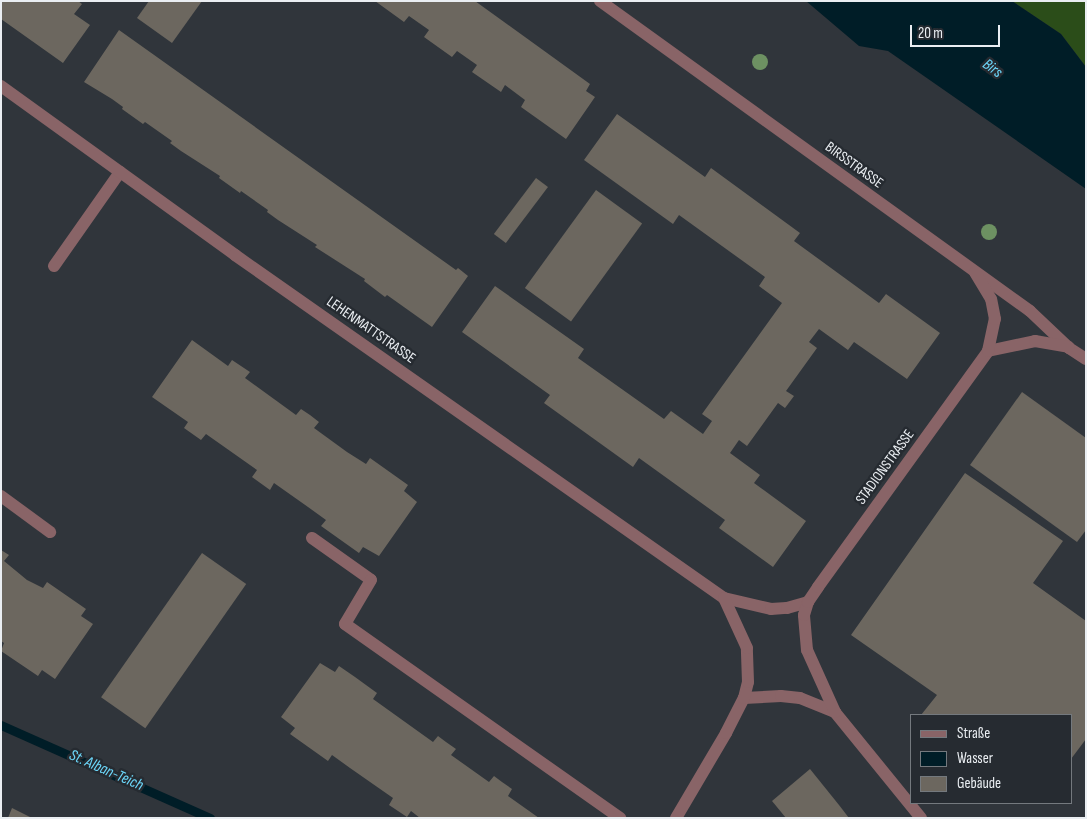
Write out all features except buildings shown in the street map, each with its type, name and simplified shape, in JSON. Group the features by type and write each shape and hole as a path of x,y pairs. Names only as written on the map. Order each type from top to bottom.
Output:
{"street":[{"name":"BIRSSTRASSE","path":"600,1 1030,310 1069,348 1086,360"},
{"name":"LEHENMATTSTRASSE","path":"1,86 724,598 771,609 787,608 808,602"},
{"path":"54,266 120,172"},
{"name":"STADIONSTRASSE","path":"808,602 988,351 995,319 991,299 976,272"},
{"path":"988,351 1035,341 1069,348"},
{"path":"1,496 50,532"},
{"path":"312,538 371,580 345,624 620,818"},
{"path":"676,818 744,698 749,666 747,648 724,598"},
{"path":"808,602 804,627 807,650 835,712 921,818"},
{"path":"744,698 781,696 800,698 835,712"}],"green space":[{"path":"1012,1 1086,1 1086,67 1061,34"}],"water":[{"name":"Birs","path":"806,1 1012,1 1061,34 1086,67 1086,189 888,51 859,46"}],"waterway":[{"name":"St. Alban-Teich","path":"1,725 210,818"}]}
